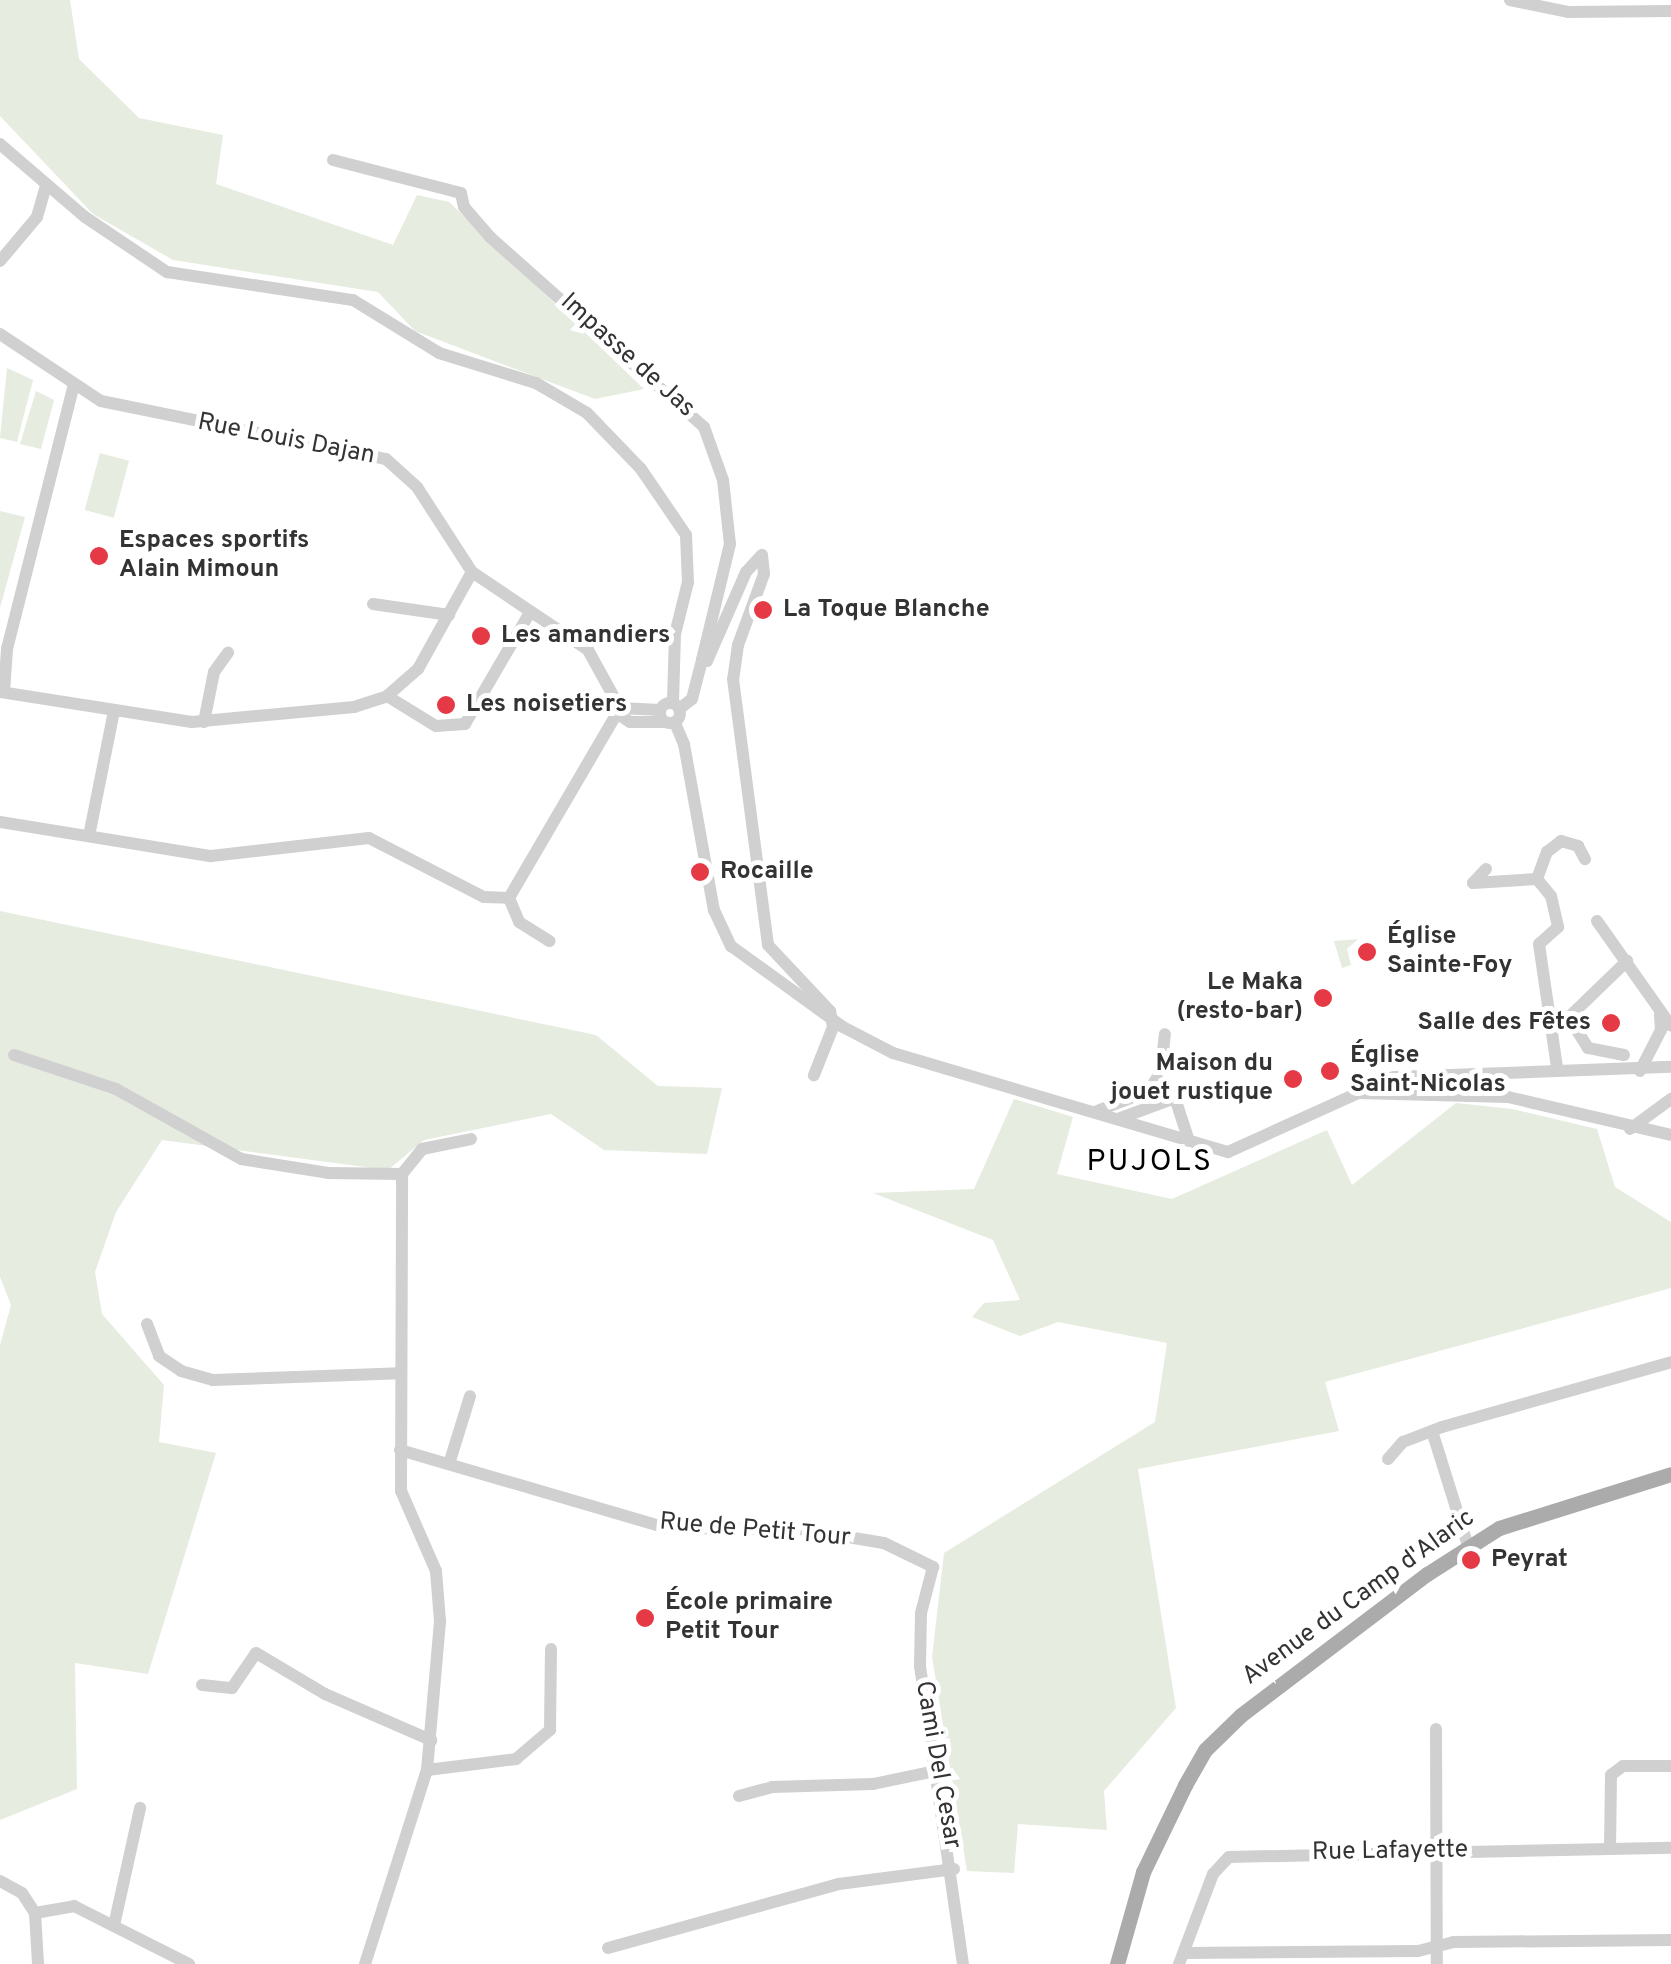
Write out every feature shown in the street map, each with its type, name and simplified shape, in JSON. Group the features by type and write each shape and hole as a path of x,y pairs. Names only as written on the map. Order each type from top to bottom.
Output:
{"main road":[{"name":"Avenue du Camp d'Alaric","path":"1117,1964 1142,1872 1205,1750 1240,1716 1468,1546 1558,1506 1671,1474"}],"street":[{"path":"1510,0 1568,12 1671,11"},
{"path":"0,144 63,200 167,272 353,300 439,353 536,384 587,413 642,469 686,535 690,565 675,634 670,714 720,928 737,953 830,1018 893,1053 1189,1140 1240,1149 1357,1082 1557,1068 1671,1067"},
{"name":"Impasse de Jas","path":"334,160 461,193 464,207 490,237 704,428 724,480 730,544 702,660"},
{"path":"37,218 46,185"},
{"path":"0,261 37,218 63,200"},
{"name":"Rue Louis Dajan","path":"0,334 74,385 146,414 267,432 386,459 417,487 472,572 490,588 588,650 619,711"},
{"path":"74,385 8,649 2,692 204,722 354,707 387,696 418,669 472,572"},
{"path":"508,898 619,711 670,714 692,700 702,660 707,661 746,572 762,555 764,574 738,645 733,679 768,944 830,1018"},
{"path":"458,600 490,588"},
{"path":"373,604 449,616"},
{"path":"387,696 436,726 465,724 529,614"},
{"path":"204,722 214,672 228,653"},
{"path":"89,836 114,711"},
{"path":"0,822 212,856 370,838 484,897 508,898"},
{"path":"1537,879 1546,852 1562,841 1578,846 1585,859"},
{"path":"1486,869 1473,884 1537,879"},
{"path":"1537,879 1551,896 1558,927 1539,944 1557,1068"},
{"path":"508,898 520,922 550,941"},
{"path":"1596,922 1671,1026"},
{"path":"1624,1054 1588,1048 1568,1016 1627,961"},
{"path":"1640,1070 1661,1030 1660,1010"},
{"path":"814,1076 830,1018"},
{"path":"1094,1112 1149,1091 1161,1071 1164,1034"},
{"path":"14,1056 116,1089 241,1159 328,1174 402,1174"},
{"path":"1357,1082 1554,1106 1630,1130 1671,1136"},
{"path":"1118,1119 1175,1098 1189,1140"},
{"path":"1630,1130 1671,1099"},
{"path":"365,1964 427,1770 432,1740 436,1571 400,1491 402,1174 422,1149 471,1138"},
{"path":"147,1324 159,1356 212,1380 400,1373"},
{"path":"1388,1460 1403,1442 1432,1431 1671,1362"},
{"path":"449,1464 470,1396"},
{"path":"1432,1431 1468,1546"},
{"name":"Rue de Petit Tour","path":"400,1450 667,1528 800,1530 884,1543 933,1567"},
{"name":"Cami Del Cesar","path":"933,1567 922,1612 920,1666 940,1770 963,1964"},
{"path":"427,1770 516,1759 550,1730 551,1648"},
{"path":"202,1685 232,1688 256,1654 324,1694 432,1740"},
{"path":"1436,1729 1437,1964"},
{"path":"1610,1848 1611,1775 1623,1766 1671,1766"},
{"path":"739,1796 772,1787 873,1784 940,1770"},
{"path":"115,1921 140,1808"},
{"name":"Rue Lafayette","path":"1182,1958 1213,1874 1229,1856 1671,1848"},
{"path":"608,1948 839,1884 954,1869"},
{"path":"0,1881 22,1893 35,1914 38,1964"},
{"path":"35,1914 74,1906 115,1921 189,1964"},
{"path":"1182,1958 1333,1958 1437,1945 1671,1940"}],"shaded area":[{"path":"0,0 70,0 79,59 139,118 223,135 216,184 393,245 417,195 449,202 644,389 595,399 415,331 378,292 173,260 93,214 0,116"},
{"path":"7,368 33,380 17,442 0,438"},
{"path":"36,391 54,400 41,449 20,444"},
{"path":"100,453 129,461 114,518 85,510"},
{"path":"0,511 25,517 0,608"},
{"path":"0,911 596,1035 658,1086 722,1088 707,1154 604,1150 551,1114 424,1140 388,1170 162,1140 116,1212 95,1272 102,1314 164,1385 159,1442 216,1453 148,1674 75,1663 77,1789 0,1820 0,1345 11,1305 0,1277"},
{"path":"1358,939 1347,949 1351,965 1342,968 1334,941"},
{"path":"1014,1099 1073,1117 1057,1174 1172,1199 1327,1130 1352,1185 1456,1103 1512,1109 1597,1129 1615,1187 1671,1222 1671,1288 1325,1382 1339,1431 1138,1469 1176,1708 1104,1791 1107,1830 1018,1824 1014,1873 967,1871 932,1657 944,1553 1155,1422 1167,1343 1058,1322 1020,1336 972,1317 984,1303 1020,1300 993,1240 873,1193 974,1189"}],"place":[{"name":"Espaces sportifs Alain Mimoun","path":"99,556"},
{"name":"La Toque Blanche","path":"763,610"},
{"name":"Les amandiers","path":"481,636"},
{"name":"Les noisetiers","path":"446,705"},
{"name":"Rocaille","path":"700,872"},
{"name":"Église Sainte-Foy","path":"1367,952"},
{"name":"Le Maka (resto-bar)","path":"1323,998"},
{"name":"Salle des Fêtes","path":"1611,1023"},
{"name":"Église Saint-Nicolas","path":"1330,1071"},
{"name":"Maison du jouet rustique","path":"1293,1079"},
{"name":"Peyrat","path":"1471,1560"},
{"name":"École primaire Petit Tour","path":"645,1618"}],"district":[{"name":"PUJOLS","path":"1150,1163"}]}
